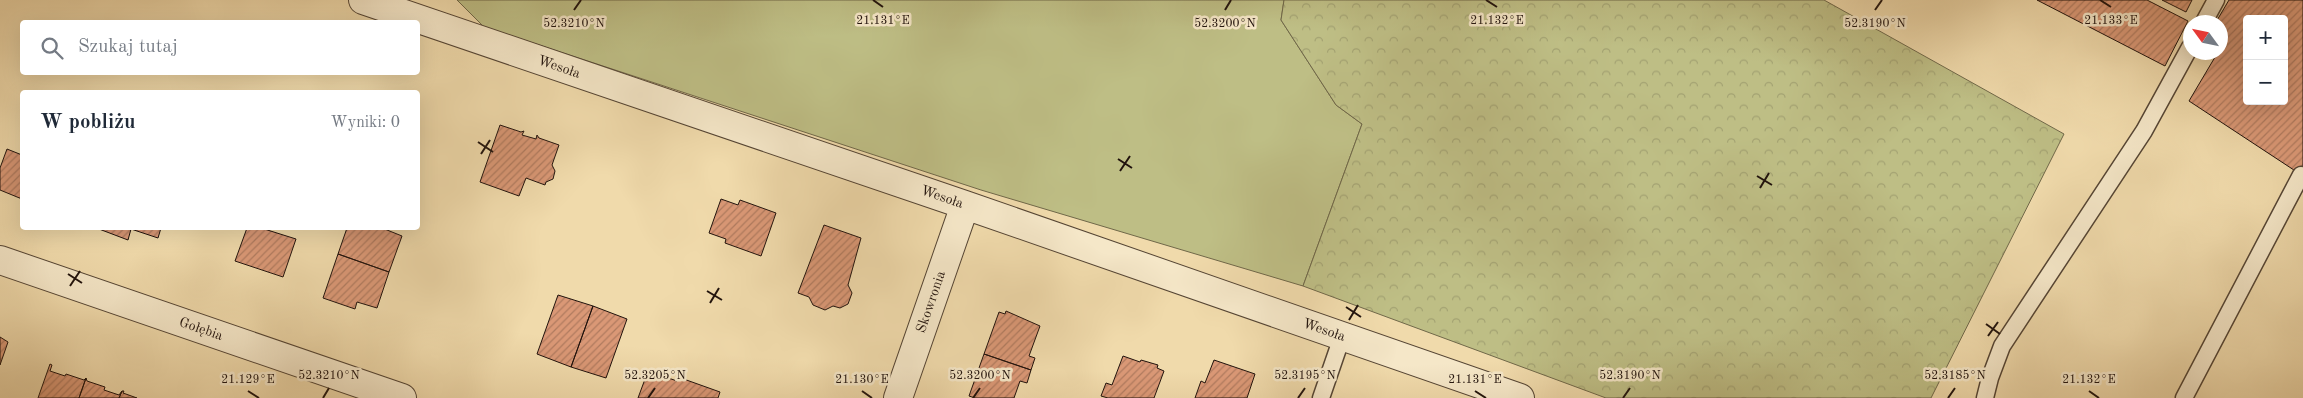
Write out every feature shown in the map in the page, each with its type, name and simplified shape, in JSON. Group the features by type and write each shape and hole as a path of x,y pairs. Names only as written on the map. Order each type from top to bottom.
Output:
{"street":[{"name":"Wesoła","path":"363,0 965,205 1520,398"},
{"name":"Skowronia","path":"898,398 965,205"},
{"name":"Gołębia","path":"0,260 402,398"}],"lane":[{"path":"2208,15 2216,0"},
{"path":"1985,398 2002,346 2144,130 2183,59"},
{"path":"2184,398 2301,175"},
{"path":"1321,398 1342,337"}],"green space":[{"path":"457,0 1284,0 1281,20 1336,105 1362,124 1303,286 981,190 484,27"},
{"path":"1284,0 1824,0 2064,134 1931,398 1606,398 1303,286 1362,124 1336,105 1281,20"}],"building":[{"path":"2037,0 2147,0 2183,18 2183,31 2165,66"},
{"path":"2162,0 2192,0 2186,12"},
{"path":"2229,0 2303,0 2303,176 2189,101 2213,60 2228,60 2228,15 2220,15"},
{"path":"500,125 521,132 524,131 522,135 536,139 537,135 539,138 559,145 552,165 555,171 553,179 546,182 545,185 526,178 519,196 480,182"},
{"path":"7,149 20,154 20,198 0,190 0,168"},
{"path":"721,199 738,205 740,200 776,213 761,256 725,243 726,239 709,233"},
{"path":"824,225 861,238 848,285 852,293 848,304 840,308 833,306 825,310 813,305 809,297 798,293"},
{"path":"102,230 131,230 128,240"},
{"path":"134,230 160,230 158,238"},
{"path":"246,230 267,230 296,239 283,277 235,261"},
{"path":"346,230 387,230 402,236 389,272 338,254"},
{"path":"338,254 389,272 377,308 357,302 355,309 323,298"},
{"path":"558,295 593,306 571,367 537,354"},
{"path":"593,306 627,319 606,378 571,367"},
{"path":"1006,311 1040,326 1029,356 1035,358 1031,370 984,354 999,312 1005,314"},
{"path":"0,337 8,342 0,365"},
{"path":"984,354 1031,370 1027,383 1020,381 1014,398 975,398 969,396"},
{"path":"1123,356 1140,362 1141,360 1158,365 1157,368 1164,371 1154,398 1108,398 1101,396 1106,383 1112,385"},
{"path":"1214,360 1255,374 1247,398 1195,398 1201,381 1205,383"},
{"path":"50,364 52,365 50,371 84,380 86,378 79,398 38,398"},
{"path":"648,371 677,381 678,377 720,392 718,398 638,398"},
{"path":"86,378 87,381 105,387 104,390 119,395 122,391 119,398 79,398"},
{"path":"122,391 124,391 123,393 137,398 119,398"}]}
